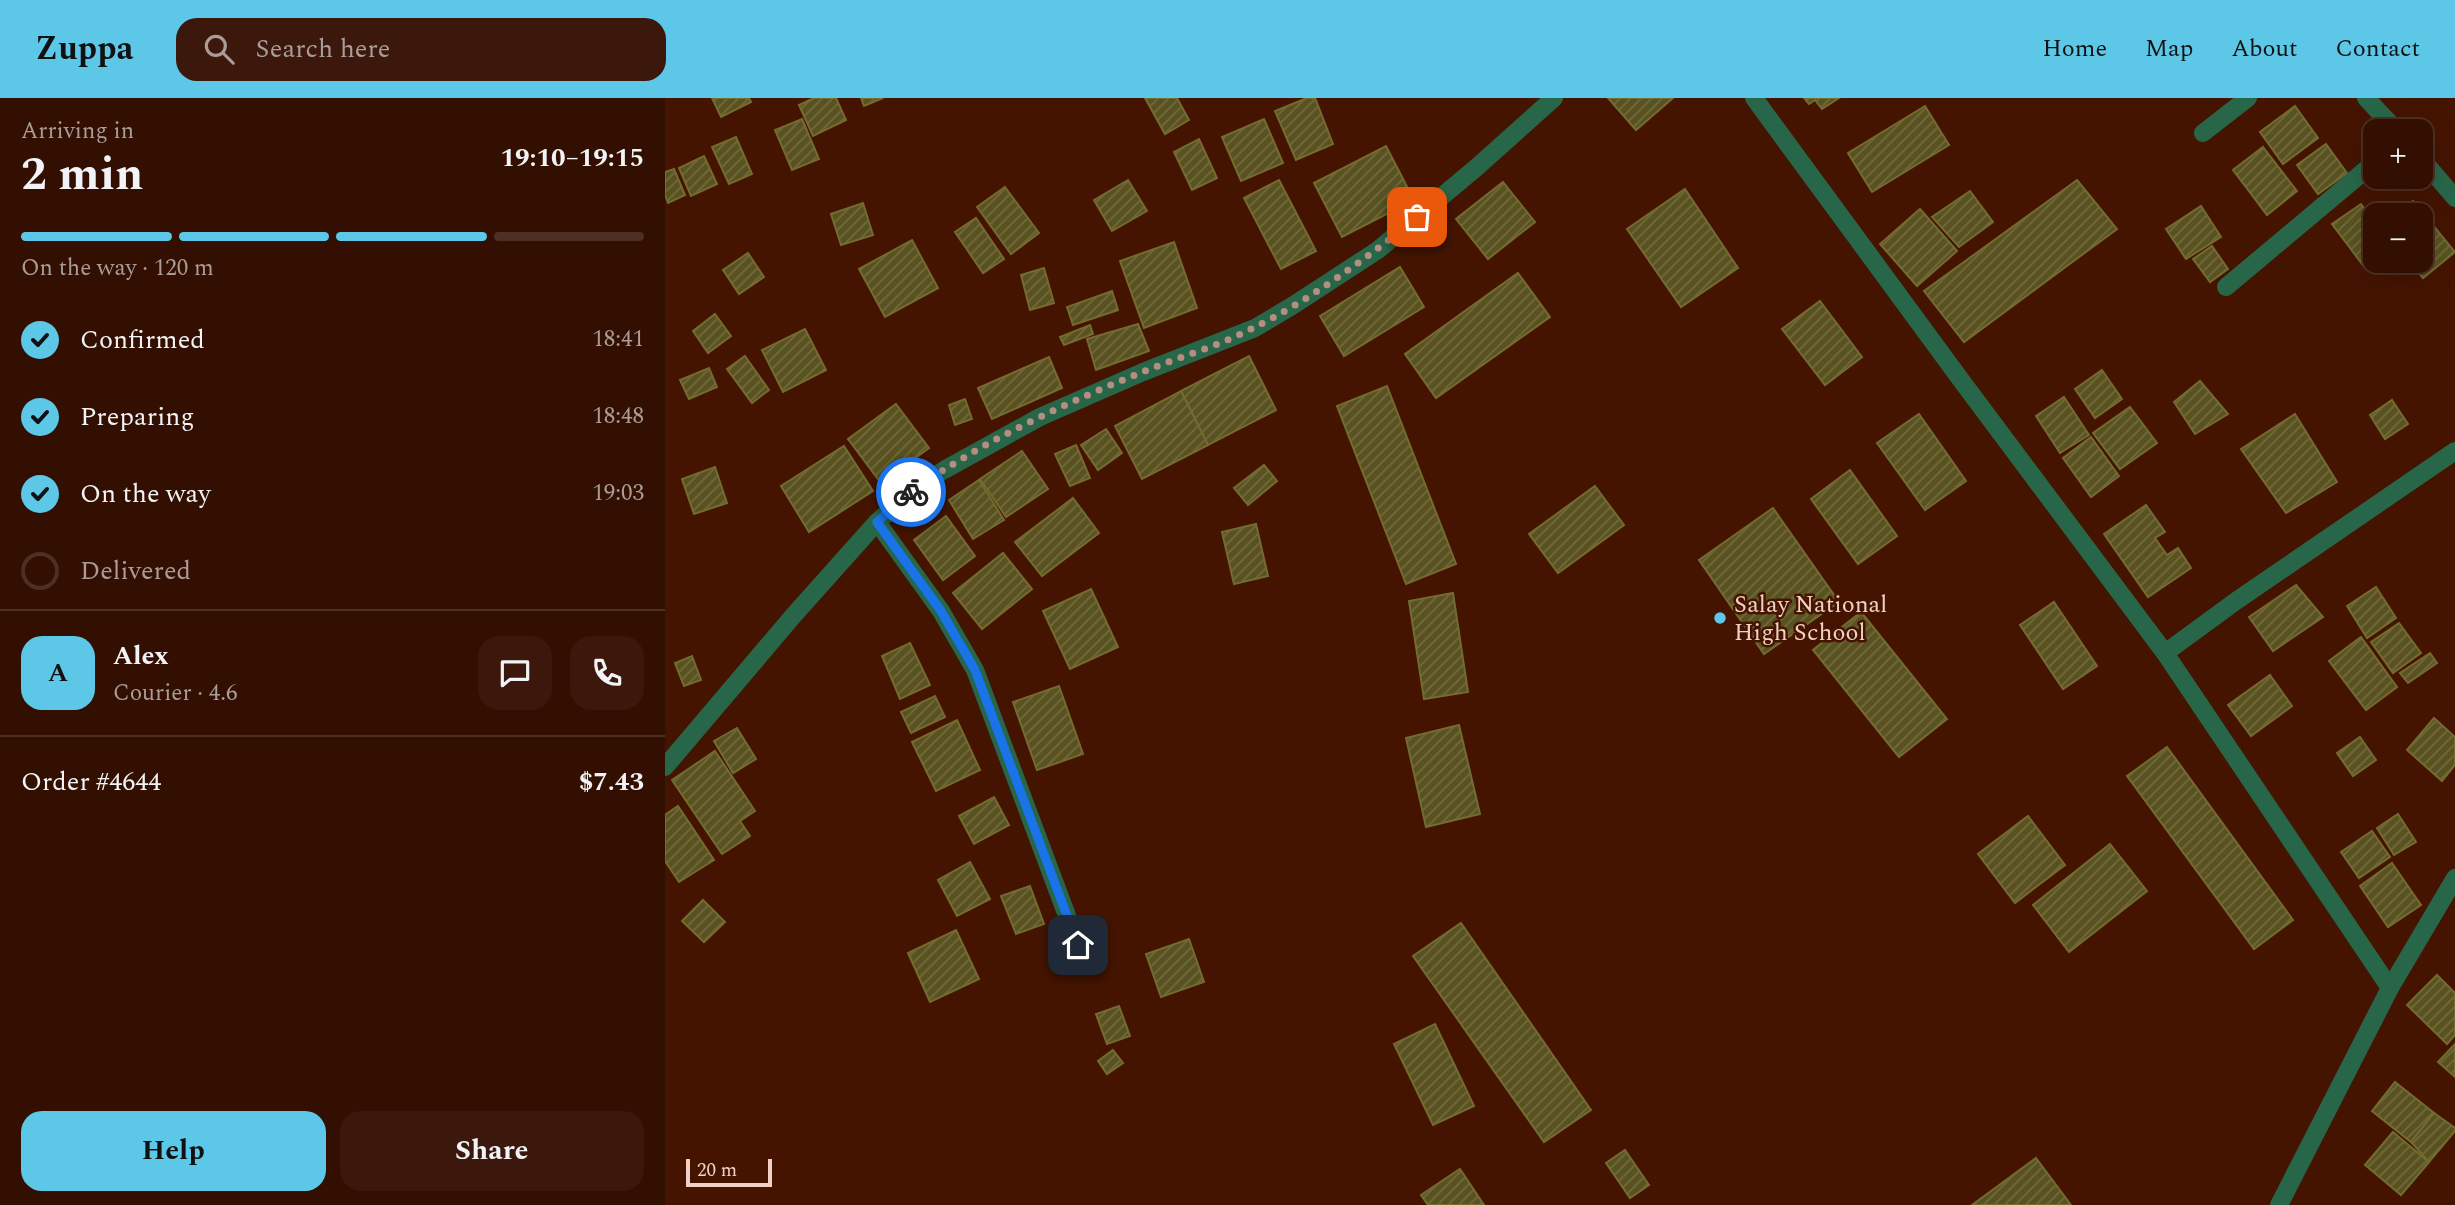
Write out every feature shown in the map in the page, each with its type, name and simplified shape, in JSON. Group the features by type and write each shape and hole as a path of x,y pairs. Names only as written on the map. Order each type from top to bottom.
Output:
{"street":[{"path":"665,767 877,522 912,491 944,470 1040,418 1143,372 1255,328 1292,306 1378,250 1477,167 1553,98"},
{"path":"1754,98 2165,653 2390,988"},
{"path":"2203,133 2248,98"},
{"path":"2366,98 2386,119"},
{"path":"2226,287 2363,172"},
{"path":"2433,172 2455,198"},
{"path":"2165,653 2455,451"},
{"path":"877,522 941,611 975,670 1078,945"},
{"path":"2279,1205 2390,988 2455,877"}],"building":[{"path":"712,98 749,98 751,102 721,117"},
{"path":"814,98 836,98 846,120 813,136 799,105"},
{"path":"861,98 883,98 864,106"},
{"path":"1145,98 1177,98 1189,120 1165,134"},
{"path":"1307,98 1315,98 1333,144 1296,160 1275,111"},
{"path":"1608,98 1673,98 1636,130"},
{"path":"1804,98 1839,98 1822,109 1815,100 1809,104"},
{"path":"1925,106 1949,145 1872,192 1848,153"},
{"path":"2295,106 2318,138 2283,164 2260,132"},
{"path":"802,119 819,159 792,170 775,130"},
{"path":"1264,119 1283,163 1241,181 1222,137"},
{"path":"736,137 752,174 729,184 712,147"},
{"path":"1199,139 1217,178 1192,190 1174,152"},
{"path":"2326,144 2347,173 2318,194 2297,165"},
{"path":"1386,146 1414,200 1342,237 1314,183"},
{"path":"2263,147 2297,191 2267,215 2233,170"},
{"path":"704,156 717,184 691,196 679,168"},
{"path":"674,169 685,195 668,203 665,195 665,172"},
{"path":"1128,180 1147,211 1112,231 1094,200"},
{"path":"1279,180 1316,251 1281,269 1244,198"},
{"path":"2077,180 2117,229 1964,342 1924,291"},
{"path":"1503,182 1535,222 1488,259 1456,219"},
{"path":"1005,187 1039,233 1011,254 977,207"},
{"path":"1685,189 1738,268 1681,307 1627,229"},
{"path":"1970,191 1993,222 1959,247 1932,217"},
{"path":"863,203 873,235 841,245 831,214"},
{"path":"2361,204 2363,265 2332,224"},
{"path":"2201,206 2221,237 2186,259 2166,229"},
{"path":"1920,209 1957,251 1917,286 1880,244"},
{"path":"976,218 1004,259 983,273 955,232"},
{"path":"2433,225 2455,252 2433,270"},
{"path":"912,240 938,288 885,317 859,269"},
{"path":"1174,242 1197,308 1144,328 1120,261"},
{"path":"2212,246 2228,269 2210,282 2193,259"},
{"path":"748,253 764,277 739,294 723,270"},
{"path":"1400,267 1424,307 1344,356 1320,316"},
{"path":"1044,268 1054,303 1030,310 1021,275"},
{"path":"1518,273 1550,317 1436,398 1405,354"},
{"path":"1112,291 1118,310 1073,325 1067,307"},
{"path":"1820,301 1862,357 1825,385 1782,329"},
{"path":"715,314 731,336 708,353 693,331"},
{"path":"1138,324 1149,351 1096,370 1087,339"},
{"path":"1090,325 1093,334 1064,345 1060,337"},
{"path":"805,329 826,370 783,392 762,350"},
{"path":"745,356 769,390 752,403 727,369"},
{"path":"1249,356 1276,410 1208,445 1181,391"},
{"path":"1049,357 1062,388 992,419 978,388"},
{"path":"709,368 717,387 689,399 680,380"},
{"path":"2102,370 2122,399 2095,418 2075,389"},
{"path":"2200,381 2228,414 2195,434 2174,402"},
{"path":"1387,386 1456,564 1406,584 1337,406"},
{"path":"1181,391 1208,445 1142,479 1115,426"},
{"path":"2064,397 2089,435 2060,453 2036,416"},
{"path":"965,399 972,419 955,425 949,405"},
{"path":"2392,400 2408,424 2385,439 2370,415"},
{"path":"896,404 929,448 881,483 848,439"},
{"path":"2130,407 2157,443 2120,469 2093,433"},
{"path":"1919,414 1966,481 1925,510 1877,443"},
{"path":"2295,414 2337,482 2286,513 2241,449"},
{"path":"1106,429 1122,453 1098,470 1081,445"},
{"path":"2091,437 2119,476 2091,497 2063,458"},
{"path":"1076,445 1090,478 1070,486 1055,454"},
{"path":"844,446 873,491 809,532 781,486"},
{"path":"1022,451 1048,489 1006,517 980,479"},
{"path":"1264,465 1277,481 1248,505 1234,488"},
{"path":"715,467 727,503 694,514 682,479"},
{"path":"1850,470 1897,536 1858,564 1811,499"},
{"path":"979,480 1004,520 973,539 949,500"},
{"path":"1595,486 1624,525 1558,573 1529,534"},
{"path":"1073,498 1099,533 1042,576 1015,542"},
{"path":"2146,505 2165,532 2155,538 2167,555 2178,548 2191,568 2148,597 2104,534"},
{"path":"1773,508 1839,602 1764,654 1699,560"},
{"path":"946,516 975,556 943,580 914,540"},
{"path":"1256,524 1268,576 1234,584 1222,532"},
{"path":"1003,553 1032,589 982,629 953,593"},
{"path":"2296,585 2323,617 2273,651 2249,617"},
{"path":"2376,587 2396,618 2367,638 2347,606"},
{"path":"1091,589 1118,647 1070,669 1043,611"},
{"path":"1453,593 1468,692 1424,699 1409,601"},
{"path":"2054,602 2097,666 2063,689 2020,625"},
{"path":"1861,612 1947,719 1899,757 1813,650"},
{"path":"2399,623 2421,653 2393,673 2371,642"},
{"path":"2361,637 2397,687 2366,710 2329,661"},
{"path":"910,643 930,685 900,699 882,656"},
{"path":"2430,653 2437,663 2408,683 2400,673"},
{"path":"692,656 701,680 684,686 675,663"},
{"path":"2270,675 2292,706 2251,736 2228,705"},
{"path":"1059,686 1083,754 1037,770 1013,702"},
{"path":"935,696 945,717 911,733 901,712"},
{"path":"2434,718 2455,737 2455,765 2442,781 2407,750"},
{"path":"957,720 980,770 936,791 912,742"},
{"path":"1459,725 1480,814 1426,827 1406,738"},
{"path":"737,728 756,759 733,773 714,741"},
{"path":"2360,737 2376,760 2353,776 2337,753"},
{"path":"2167,747 2293,920 2254,949 2127,776"},
{"path":"715,751 755,811 740,821 750,836 722,854 672,780"},
{"path":"994,797 1009,825 974,844 959,816"},
{"path":"678,806 714,860 679,882 665,861 665,815"},
{"path":"2398,814 2416,842 2394,855 2377,828"},
{"path":"2028,816 2065,865 2015,903 1978,854"},
{"path":"2372,831 2390,857 2359,878 2341,852"},
{"path":"2110,844 2147,891 2069,952 2033,905"},
{"path":"970,862 990,899 957,916 938,880"},
{"path":"2392,863 2421,905 2388,927 2360,886"},
{"path":"1030,886 1044,924 1016,934 1001,896"},
{"path":"703,900 725,922 704,942 682,921"},
{"path":"1461,923 1591,1110 1544,1142 1413,956"},
{"path":"956,930 979,979 930,1002 908,953"},
{"path":"1189,939 1204,982 1161,997 1146,954"},
{"path":"2437,975 2455,993 2455,1035 2447,1044 2407,1005"},
{"path":"1119,1006 1130,1036 1107,1044 1096,1014"},
{"path":"1435,1024 1474,1106 1433,1125 1394,1044"},
{"path":"2455,1044 2455,1077 2438,1062"},
{"path":"1113,1050 1123,1063 1107,1074 1098,1061"},
{"path":"2395,1082 2434,1113 2411,1142 2372,1111"},
{"path":"2434,1113 2455,1128 2455,1131 2429,1162 2411,1142"},
{"path":"2393,1132 2429,1162 2401,1195 2365,1165"},
{"path":"1625,1150 1649,1185 1630,1198 1606,1163"},
{"path":"2036,1158 2071,1205 1972,1205"},
{"path":"1460,1169 1484,1205 1428,1205 1421,1195"}],"way so far":[{"path":"911,492 944,470 1040,418 1143,372 1255,328 1378,250 1417,217"}],"place":[{"name":"Salay National High School","path":"1720,618"}],"route":[{"path":"911,492 877,522 941,611 975,670 1078,945"}]}
